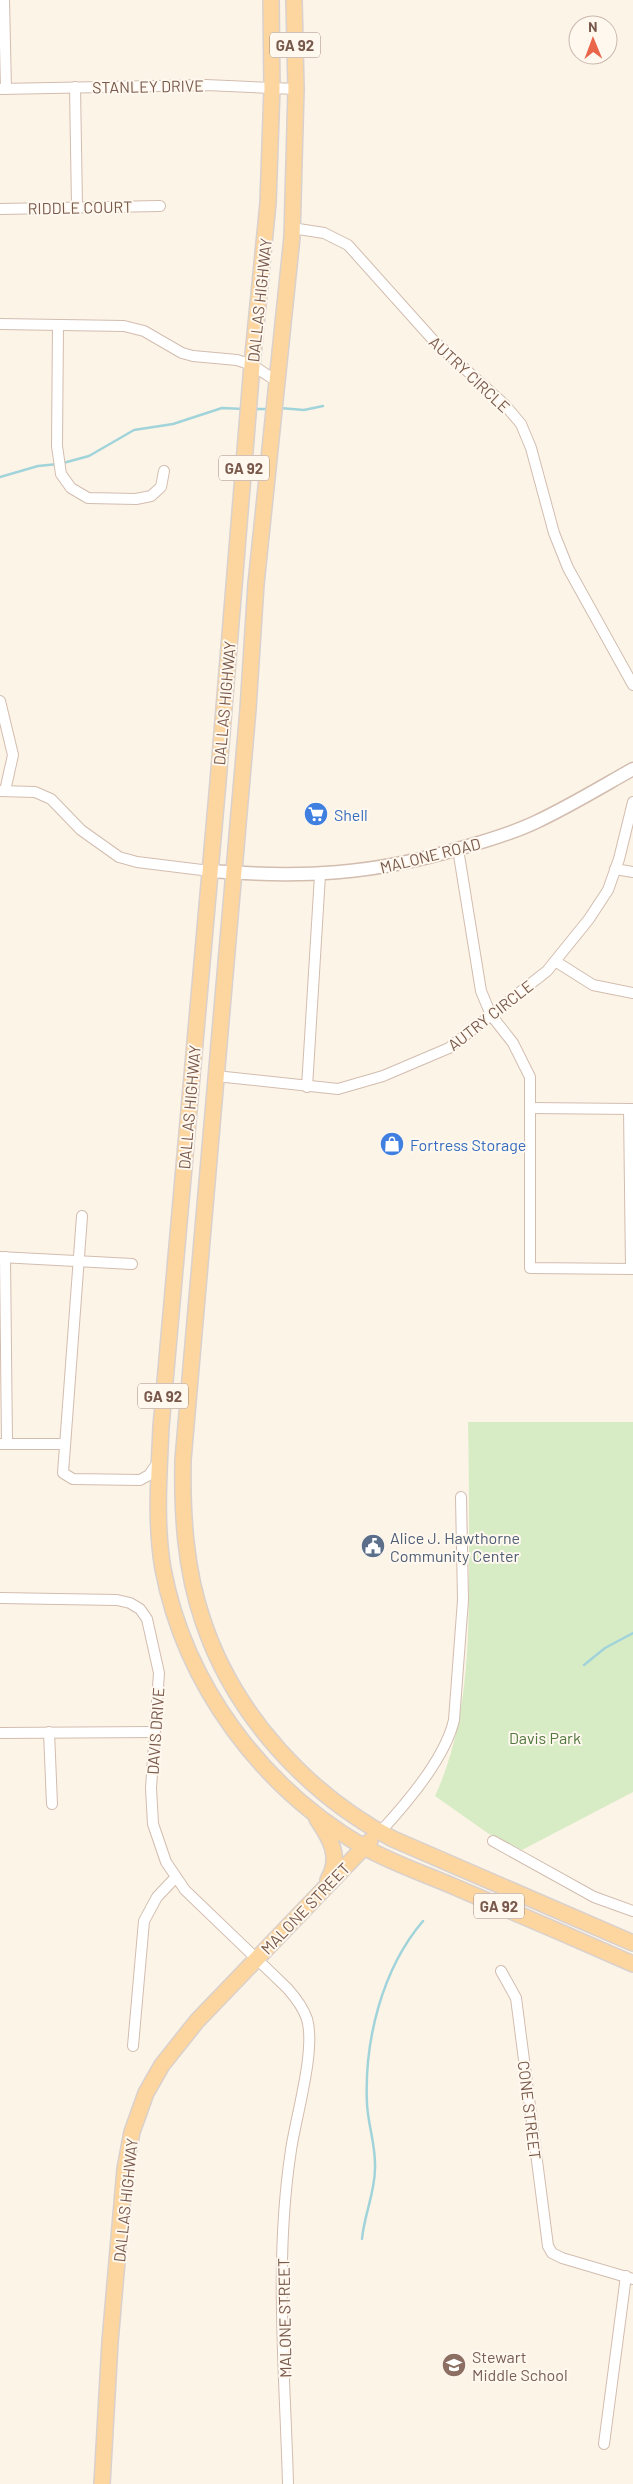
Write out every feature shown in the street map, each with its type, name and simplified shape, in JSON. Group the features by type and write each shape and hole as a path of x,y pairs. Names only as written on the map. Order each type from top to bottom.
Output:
{"main road":[{"name":"DALLAS HIGHWAY","path":"271,0 272,88 268,203 252,365 159,1461 158,1500 163,1569 178,1624 204,1682 220,1712 238,1736 287,1788 311,1809 365,1847 633,1964"},
{"name":"DALLAS HIGHWAY","path":"294,0 296,89 292,228 278,382 256,584 234,872 183,1460 184,1522 195,1594 203,1621 222,1667 261,1729 288,1760 315,1785 380,1832 633,1943"},
{"path":"311,1809 331,1839 335,1851 332,1874 322,1890"},
{"name":"MALONE STREET","path":"257,1958 380,1832"},
{"name":"DALLAS HIGHWAY","path":"102,2484 111,2333 125,2168 132,2132 146,2093 169,2054 257,1958"}],"street":[{"path":"3,89 4,0"},
{"name":"STANLEY DRIVE","path":"3,89 206,85 296,89"},
{"path":"75,88 77,206"},
{"name":"RIDDLE COURT","path":"0,209 77,206 160,206"},
{"name":"AUTRY CIRCLE","path":"292,228 324,233 348,245 434,341 506,405 521,424 531,448 554,533 568,568 633,685"},
{"path":"0,324 124,326 144,331 182,353 192,356 237,360 252,365 278,382"},
{"path":"58,325 57,446 61,474 71,488 88,498 136,499 151,496 161,487 164,471"},
{"path":"0,701 14,755 3,791 35,792 51,799 81,830 119,857 137,862 210,870"},
{"name":"MALONE ROAD","path":"210,870 320,875 377,869 424,860 535,823 633,769"},
{"name":"AUTRY CIRCLE","path":"216,1076 307,1087 338,1088 383,1076 431,1058 450,1048 547,971 608,890 616,869 633,802"},
{"path":"458,849 481,991 492,1015 514,1043 530,1077 530,1108 530,1268 632,1269 631,1109 530,1108"},
{"path":"616,869 633,872"},
{"path":"307,1087 320,875"},
{"path":"555,961 593,985 633,993"},
{"path":"82,1216 63,1472 65,1476 73,1479 140,1480 149,1475 159,1461"},
{"path":"64,1444 4,1444 2,1257 132,1264"},
{"path":"140,1480 154,1490 158,1500"},
{"name":"MALONE STREET","path":"380,1832 438,1757 451,1732 454,1720 462,1600 461,1497"},
{"name":"DAVIS DRIVE","path":"0,1598 117,1600 130,1603 140,1609 147,1618 159,1673 151,1788 153,1824 161,1851 175,1878 203,1908 257,1958"},
{"path":"49,1732 52,1804"},
{"path":"0,1733 155,1732"},
{"path":"493,1841 594,1897 633,1911"},
{"path":"133,2046 144,1921 157,1897 175,1878"},
{"name":"MALONE STREET","path":"257,1958 299,2001 308,2021 310,2036 309,2053 290,2156 283,2234 288,2484"},
{"name":"CONE STREET","path":"500,1971 516,1998 546,2239 552,2253 630,2278"},
{"path":"604,2444 630,2278"}],"green space":[{"name":"Davis Park","path":"468,1422 633,1422 633,1792 522,1850 489,1834 435,1796 455,1739 465,1680 469,1588"}],"waterway":[{"path":"280,408 304,410 323,406"},
{"path":"63,463 89,456 134,430 173,424 222,408 244,409"},
{"path":"255,409 269,409"},
{"path":"0,477 38,466 58,464"},
{"path":"584,1665 605,1648 633,1633"},
{"path":"362,2239 375,2177 374,2152 367,2104 367,2080 373,2031 386,1983 409,1940 423,1921"}],"place":[{"name":"Shell","path":"316,814"},
{"name":"Fortress Storage","path":"392,1144"},
{"name":"Alice J. Hawthorne Community Center","path":"373,1546"},
{"name":"Stewart Middle School","path":"454,2365"}]}
